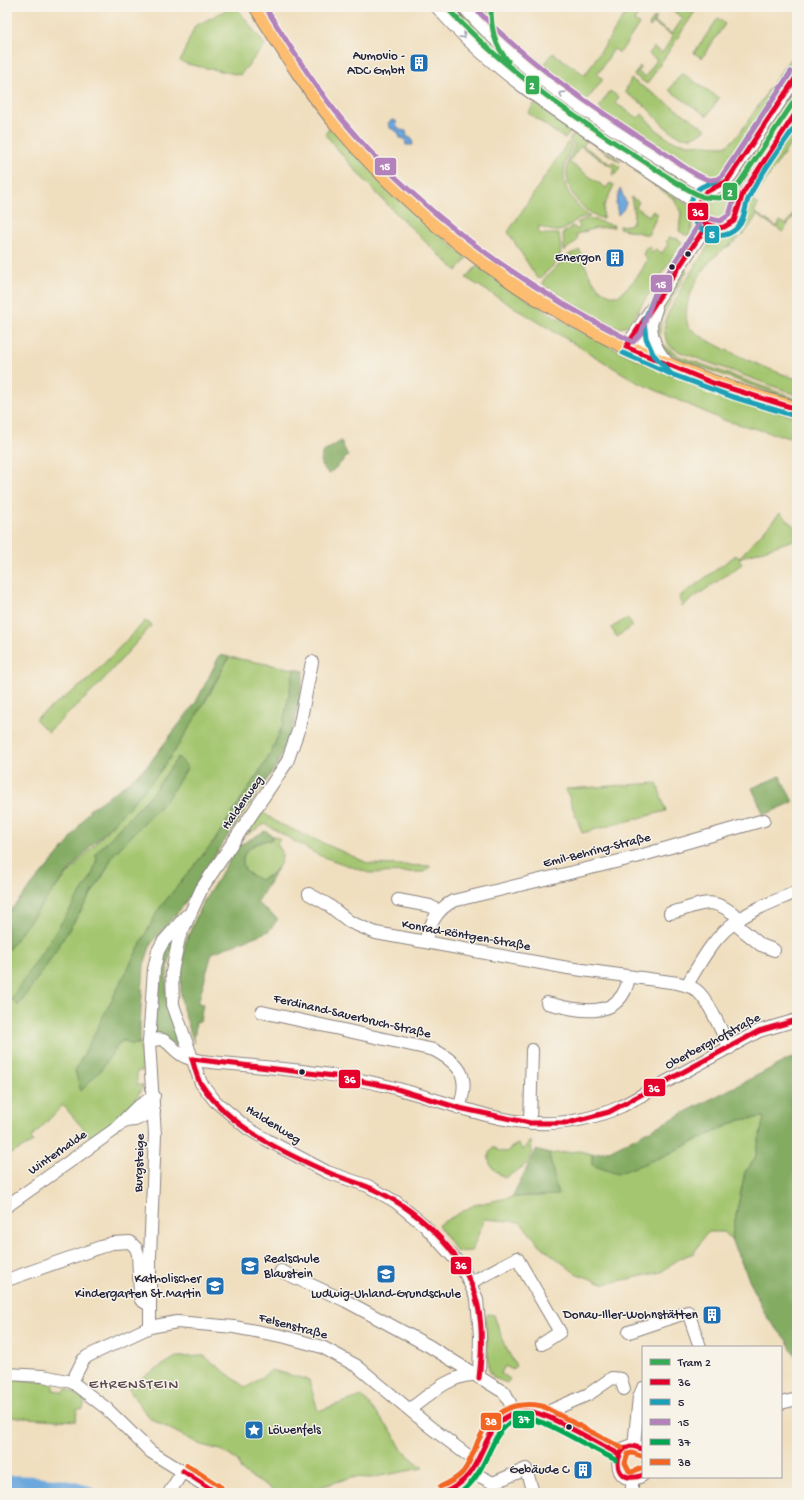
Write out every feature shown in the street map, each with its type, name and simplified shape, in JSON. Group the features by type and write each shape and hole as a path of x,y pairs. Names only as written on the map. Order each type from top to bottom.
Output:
{"main road":[{"path":"258,7 301,76 339,127 413,204 465,248 516,285 559,312 630,349 674,368 735,390 797,408"}],"street":[{"path":"437,7 476,48 521,86 690,199 698,211 700,218 707,225 718,228 730,224 737,217 738,204 746,186 797,111"},
{"path":"464,7 504,49 549,85 700,184 730,190 736,198 738,204"},
{"path":"698,211 700,198 707,190 724,184 731,176 797,76"},
{"path":"630,349 707,225"},
{"path":"630,349 644,341 661,297"},
{"path":"651,324 653,336 659,351 674,368"},
{"name":"Haldenweg","path":"312,662 302,715 287,762 217,865 190,913 179,938 174,955 172,988 173,1005 201,1083 215,1101 233,1117 267,1140 307,1162 327,1172 368,1186 396,1202 444,1245 456,1260 470,1283 477,1299 481,1364 476,1376"},
{"name":"Emil-Behring-Straße","path":"439,911 453,902 636,857 764,820"},
{"path":"687,986 707,952 723,933 737,921 794,893"},
{"name":"Konrad-Röntgen-Straße","path":"309,894 328,904 350,922 363,928 398,939 425,941 568,968 678,983 687,986 696,990 703,998 730,1048"},
{"path":"398,900 430,906 439,911 433,920 425,941"},
{"path":"670,913 701,903 710,902 727,908 737,921 761,946 774,950"},
{"name":"Burgsteige","path":"150,1327 149,1305 155,1134 154,1096 149,1042 156,958 158,951 170,932 190,913"},
{"path":"546,1003 583,1012 604,1008 614,1003 624,994 629,977"},
{"name":"Ferdinand-Sauerbruch-Straße","path":"262,1012 434,1050 452,1061 462,1073 464,1089 459,1108"},
{"name":"Oberberghofstraße","path":"149,1042 157,1038 162,1039 183,1056 192,1059 334,1076 387,1086 459,1108 530,1123 568,1123 609,1112 638,1099 759,1032 797,1020"},
{"path":"530,1123 532,1050"},
{"name":"Winterhalde","path":"7,1206 125,1121 136,1108 154,1096"},
{"name":"Winterhalde","path":"125,1121 135,1120 154,1111"},
{"path":"7,1280 112,1243 130,1242 136,1248 138,1254 141,1300 149,1305"},
{"path":"470,1283 517,1258 560,1332 542,1344"},
{"path":"281,1271 387,1322 449,1358 505,1393 515,1413"},
{"path":"629,1332 688,1312 700,1346"},
{"name":"Felsenstraße","path":"150,1327 166,1323 205,1324 256,1331 304,1341 338,1355 357,1366 410,1409 493,1483 526,1469 533,1493"},
{"path":"72,1382 83,1360 88,1356 150,1327"},
{"path":"7,1374 43,1376 72,1382 106,1408 142,1444 217,1493"},
{"path":"410,1409 451,1381 460,1377 476,1376"},
{"path":"547,1416 554,1409 589,1394 612,1378 621,1379 624,1389"},
{"path":"632,1493 637,1477 626,1477 619,1470 617,1459 619,1454 628,1447 639,1447 639,1397 642,1390"},
{"path":"782,1403 797,1399"},
{"path":"443,1493 458,1486 475,1467 491,1431 505,1417 515,1413 532,1410 547,1416 619,1454"},
{"path":"169,1493 183,1471"}],"green space":[{"path":"232,7 236,7 265,45 240,75 187,64 180,61 195,26"},
{"path":"458,7 461,7 482,30 693,182 686,194 549,104 483,47 484,45 470,30"},
{"path":"485,7 495,7 494,24 544,65 553,53 585,75 630,7 643,7 634,21 639,24 620,53 614,49 597,75 603,79 592,94 586,99 576,96 564,88 532,64 502,38 482,18"},
{"path":"667,7 698,7 647,84 634,75 640,66 641,67 638,72 645,77 657,60 649,54 653,47 662,53 673,36 653,23 650,27 649,25 653,19 657,17 654,22 672,34 683,18"},
{"path":"718,18 725,24 702,58 694,53"},
{"path":"797,48 797,63 722,175 715,181 704,179 606,115 600,109 600,105 610,91 619,97 615,103 638,118 642,114 662,135 674,141 691,144 719,146 728,145 739,134"},
{"path":"682,73 719,98 707,116 669,90"},
{"path":"631,79 706,129 697,135 688,138 672,132 665,127 645,106 625,92"},
{"path":"797,80 797,106 746,183 734,175"},
{"path":"535,103 572,129 565,139 528,113"},
{"path":"797,123 797,134 752,201 758,205 754,212 777,227 780,221 786,225 797,208 797,211 783,232 757,215 743,235 734,243 719,252 702,272 692,290 686,317 688,326 708,340 756,364 797,379 797,395 680,352 670,346 666,340 664,328 667,316 684,283 712,240 731,234 742,223 746,215 747,199"},
{"path":"331,126 411,211 467,258 457,271 404,222 356,171 325,134"},
{"path":"575,131 621,161 620,162 587,140 583,146 610,164 612,162 620,167 616,174 612,175 615,169 580,146 569,162 606,188 610,183 614,185 604,206 603,219 582,206 575,198 570,188 567,178 567,167 575,145 569,140"},
{"path":"568,142 572,145 567,156 565,166 565,184 568,193 574,201 590,216 576,221 563,230 549,230 539,226 538,231 541,234 559,234 561,250 556,263 540,278 537,278 508,232"},
{"path":"635,170 687,204 691,212 693,223 689,235 685,235 679,231 681,213 674,199 634,171"},
{"path":"631,197 639,202 636,207 649,216 652,211 658,214 648,235 619,228 619,226 633,223 634,213"},
{"path":"719,200 727,203 730,211 727,219 719,222 711,219 708,211 711,203"},
{"path":"585,219 596,220 614,225 614,227 596,228 577,234 577,241 564,251 563,233 573,226 578,230 580,226 577,223"},
{"path":"670,237 674,239 676,238 682,242 630,323 625,327 616,327 606,323 543,285 544,279 570,254 580,250 588,272 593,280 603,291 610,295 618,296 642,270 647,259 643,255 646,247 651,248 649,251 651,253 656,249 662,253 668,244 666,242"},
{"path":"477,266 552,314 590,336 630,356 670,374 712,390 754,405 797,417 797,440 723,420 637,382 466,278"},
{"path":"684,270 687,271 662,317 659,338 656,336 658,316 667,296"},
{"path":"660,342 679,356 797,399 797,402 679,359 665,350"},
{"path":"341,441 348,456 329,474 321,465 322,453"},
{"path":"780,513 797,529 797,539 739,558"},
{"path":"736,555 742,564 682,606 679,597"},
{"path":"627,618 633,626 617,637 611,628"},
{"path":"145,621 152,625 94,690 48,732 35,719 87,681"},
{"path":"220,655 229,657 196,717 158,774 142,793 90,847 47,898 7,951 7,914 69,842 90,809 121,788 148,765 196,702"},
{"path":"229,657 294,669 283,724 270,755 215,840 158,910 100,1071 121,1041 126,1041 132,1045 140,1043 143,1071 137,1071 137,1085 143,1085 133,1106 92,1139 63,1105 31,1138 33,1142 7,1156 7,951 50,894 159,773 207,699","holes":["178,757 188,767 167,799 113,855 105,872 48,963 18,1006 31,971 92,876 97,859 95,854 152,794"]},
{"path":"294,669 304,671 295,722 277,765 231,831 183,906 151,944 144,965 140,1043 132,1045 126,1041 121,1041 100,1071 81,1091 75,1071 158,910 215,840 270,755 283,724"},
{"path":"178,757 188,767 167,799 113,855 105,872 48,963 18,1006 11,999 92,876 97,859 95,854 152,794"},
{"path":"780,776 793,802 764,815 752,788"},
{"path":"657,783 666,811 582,833 566,789"},
{"path":"262,812 278,823 370,864 431,866 424,872 369,873 318,855 265,824 246,835"},
{"path":"265,831 273,836 271,840 263,841 250,847 244,854 243,863 245,871 259,880 270,876 278,868 257,903 278,919 269,931 212,953 198,1003 203,1004 200,1022 196,1021 194,1043 183,1009 181,995 181,976 185,943 201,906 238,846"},
{"path":"273,836 280,839 277,844 281,850 281,861 275,870 259,880 245,871 243,863 244,854 250,847 263,841 271,840"},
{"path":"175,930 167,977 167,990 171,1017 183,1050 152,1033 159,958"},
{"path":"797,1055 797,1359 787,1341 766,1316 731,1240 745,1172 755,1159 764,1117 740,1120 659,1158 617,1174 592,1165 592,1154 611,1150"},
{"path":"764,1117 755,1159 745,1172 731,1240 723,1232 709,1232 703,1238 694,1253 680,1258 661,1272 605,1284 575,1273 541,1246 520,1222 484,1219 472,1251 457,1252 438,1225 474,1205 512,1197 558,1195 549,1154 579,1151 592,1154 592,1165 659,1158 740,1120"},
{"path":"531,1141 532,1149 529,1160 522,1168 505,1178 490,1165 489,1153 494,1147 499,1151 507,1152 510,1148 518,1144 523,1150"},
{"path":"536,1150 549,1154 558,1195 512,1197"},
{"path":"488,1314 494,1315 504,1344 516,1366 513,1370 505,1366 501,1373 510,1379 507,1383 494,1378 489,1370 485,1318"},
{"path":"204,1356 246,1388 272,1370 309,1380 318,1411 362,1396 393,1433 402,1450 423,1468 370,1478 352,1477 302,1493 278,1493 241,1471 238,1461 221,1450 201,1445 149,1418 127,1387 176,1357"},
{"path":"7,1378 53,1383 53,1390 61,1391 63,1394 66,1388 85,1400 83,1409 77,1409 76,1421 7,1417"}],"water":[{"path":"392,120 396,121 397,127 400,130 406,131 407,137 412,138 413,145 406,145 405,139 400,138 398,132 390,128 388,123"},
{"path":"620,188 626,203 623,210 618,215 616,203"}],"waterway":[{"path":"7,1483 47,1485 87,1493"}],"tram line":[{"name":"2","path":"446,7 513,70 561,106 678,183 703,197 720,198 736,188 797,97"},
{"name":"2","path":"491,7 494,36 499,49 508,61"},
{"path":"457,10 476,38"}],"transit line":[{"name":"15","path":"265,7 303,66 333,108 375,156 407,188 477,247 514,273 553,298 633,342 641,333 655,294 701,221 707,218 720,221 729,215 737,190 791,107"},
{"name":"15","path":"474,7 516,47 585,101 690,171 710,180 717,179 722,176 791,72"},
{"name":"5","path":"791,72 722,176 719,179 703,186 693,196 691,206 692,215 703,230 720,236 729,234 737,228 742,221 747,201 754,187 797,124"},
{"name":"36","path":"797,76 727,181 706,192 700,198 698,212 705,223 718,228 724,227 734,221 743,193 797,111"},
{"name":"5","path":"701,221 655,294 644,322 646,338 653,354 671,374 733,397 795,416"},
{"name":"36","path":"707,225 626,347 713,383 797,409"},
{"name":"5","path":"623,353 673,375"},
{"name":"36","path":"192,1059 334,1076 387,1086 459,1108 530,1123 568,1123 609,1112 759,1031 797,1020"},
{"name":"36","path":"192,1059 201,1084 213,1100 243,1127 296,1158 332,1174 361,1184 394,1200 426,1224 440,1238 464,1270 473,1288 481,1324 482,1342 479,1378"},
{"name":"38","path":"440,1487 453,1481 463,1472 470,1461 483,1431 489,1423 503,1411 521,1405 542,1406 622,1448"},
{"name":"36","path":"443,1493 455,1487 464,1480 476,1464 489,1436 496,1425 506,1417 515,1413 534,1412 543,1415 619,1454"},
{"name":"37","path":"460,1493 475,1478 499,1433 508,1424 517,1420 526,1419 547,1424 616,1460"},
{"name":"36","path":"642,1449 631,1446 621,1453 618,1460 620,1472 625,1476 633,1477 642,1475"},
{"name":"38","path":"641,1456 632,1453 628,1454 625,1463 629,1471 632,1472 641,1468"},
{"name":"38","path":"187,1465 221,1487"},
{"name":"36","path":"183,1471 217,1493"}],"place":[{"name":"Aumovio - ADC GmbH","path":"419,63"},
{"name":"Energon","path":"615,258"},
{"name":"Realschule Blaustein","path":"250,1266"},
{"name":"Ludwig-Uhland-Grundschule","path":"386,1274"},
{"name":"Katholischer Kindergarten St.Martin","path":"215,1286"},
{"name":"Donau-Iller-Wohnstätten","path":"712,1315"},
{"name":"Löwenfels","path":"254,1430"},
{"name":"Gebäude C","path":"583,1470"}],"district":[{"name":"EHRENSTEIN","path":"134,1385"}]}
